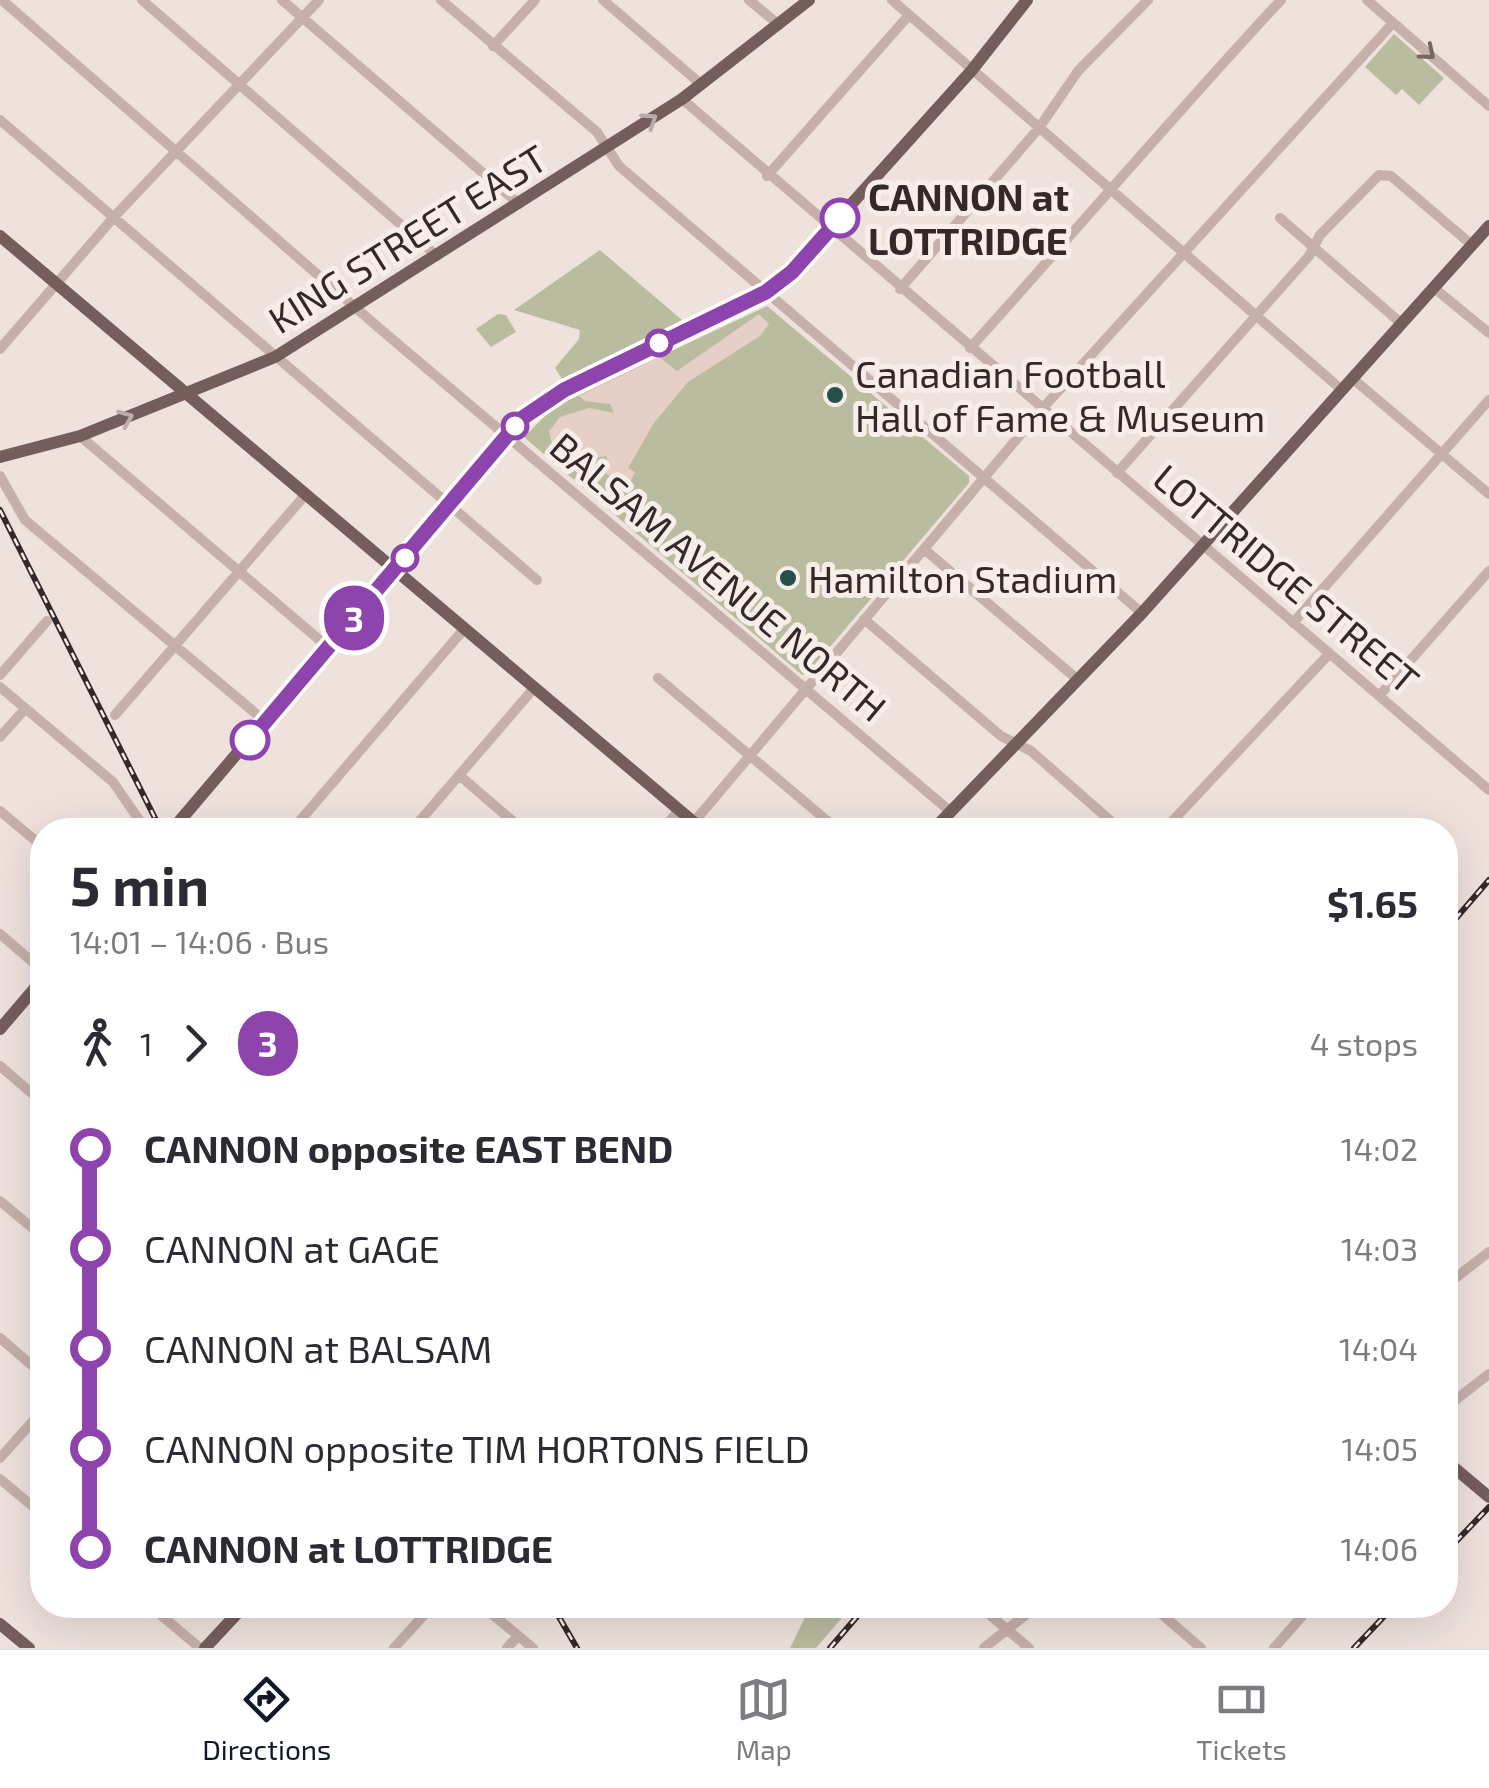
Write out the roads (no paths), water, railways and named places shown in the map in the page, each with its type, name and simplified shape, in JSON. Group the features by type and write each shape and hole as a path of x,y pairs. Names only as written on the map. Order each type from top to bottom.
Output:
{"main road":[{"name":"KING STREET EAST","path":"0,457 80,436 275,356 358,308 682,99 810,0"},
{"path":"182,818 536,406 766,292 792,272 972,70 1027,0"},
{"path":"944,818 1142,613 1489,226"},
{"path":"0,236 688,818"},
{"path":"0,1029 30,994"},
{"path":"1458,1471 1489,1497"},
{"path":"203,1648 232,1618"},
{"path":"0,1624 29,1648"}],"street":[{"name":"BALSAM AVENUE NORTH","path":"2,0 950,812"},
{"path":"142,0 437,256"},
{"path":"282,0 519,204"},
{"path":"0,349 114,217 320,0"},
{"path":"441,0 597,132 619,166 1142,613"},
{"path":"493,46 535,0"},
{"path":"603,0 702,85"},
{"path":"749,0 779,25"},
{"path":"892,0 1342,390"},
{"path":"900,290 1039,128 1078,72 1148,0"},
{"path":"970,348 1112,190 1146,145 1281,0"},
{"path":"1367,0 1489,106"},
{"path":"768,176 910,15"},
{"path":"704,818 750,756 1042,409 1393,23"},
{"name":"LOTTRIDGE STREET","path":"682,99 900,290 1489,790"},
{"path":"0,120 537,580"},
{"path":"1117,473 1314,247 1320,235 1379,176 1391,176 1472,245"},
{"path":"1280,218 1402,324"},
{"path":"1434,288 1489,333"},
{"path":"1352,378 1489,494"},
{"path":"1294,623 1489,400"},
{"path":"80,436 329,648"},
{"path":"0,476 25,520 266,722"},
{"path":"115,716 306,494"},
{"path":"924,549 1077,679"},
{"path":"1379,696 1489,570"},
{"path":"864,619 1001,736 1030,751 1107,818"},
{"path":"0,674 47,622"},
{"path":"302,818 465,628"},
{"path":"1175,818 1329,654"},
{"path":"658,678 824,818"},
{"path":"422,818 535,687"},
{"path":"0,688 113,782 138,818"},
{"path":"0,737 25,709"},
{"path":"459,775 509,818"},
{"path":"672,818 679,810"},
{"path":"0,811 30,836"},
{"path":"0,934 30,960"},
{"path":"0,1066 30,1092"},
{"path":"0,1201 30,1226"},
{"path":"1458,1276 1489,1252"},
{"path":"0,1338 30,1364"},
{"path":"1458,1398 1489,1374"},
{"path":"0,1458 30,1424"},
{"path":"0,1479 30,1504"},
{"path":"166,1618 203,1648"},
{"path":"394,1648 422,1618"},
{"path":"497,1618 532,1648"},
{"path":"994,1618 1029,1648"},
{"path":"984,1648 1022,1618"},
{"path":"1166,1618 1200,1648"},
{"path":"1274,1648 1299,1618"},
{"path":"507,1648 518,1636"}],"railway":[{"path":"0,510 155,818"},
{"path":"1458,916 1489,880"},
{"path":"1458,1539 1489,1507"},
{"path":"560,1618 577,1648"},
{"path":"830,1648 856,1618"},
{"path":"1354,1648 1383,1618"}],"place":[{"name":"CANNON at LOTTRIDGE","path":"840,218"},
{"name":"Canadian Football Hall of Fame & Museum","path":"835,395"},
{"name":"Hamilton Stadium","path":"788,578"}]}
